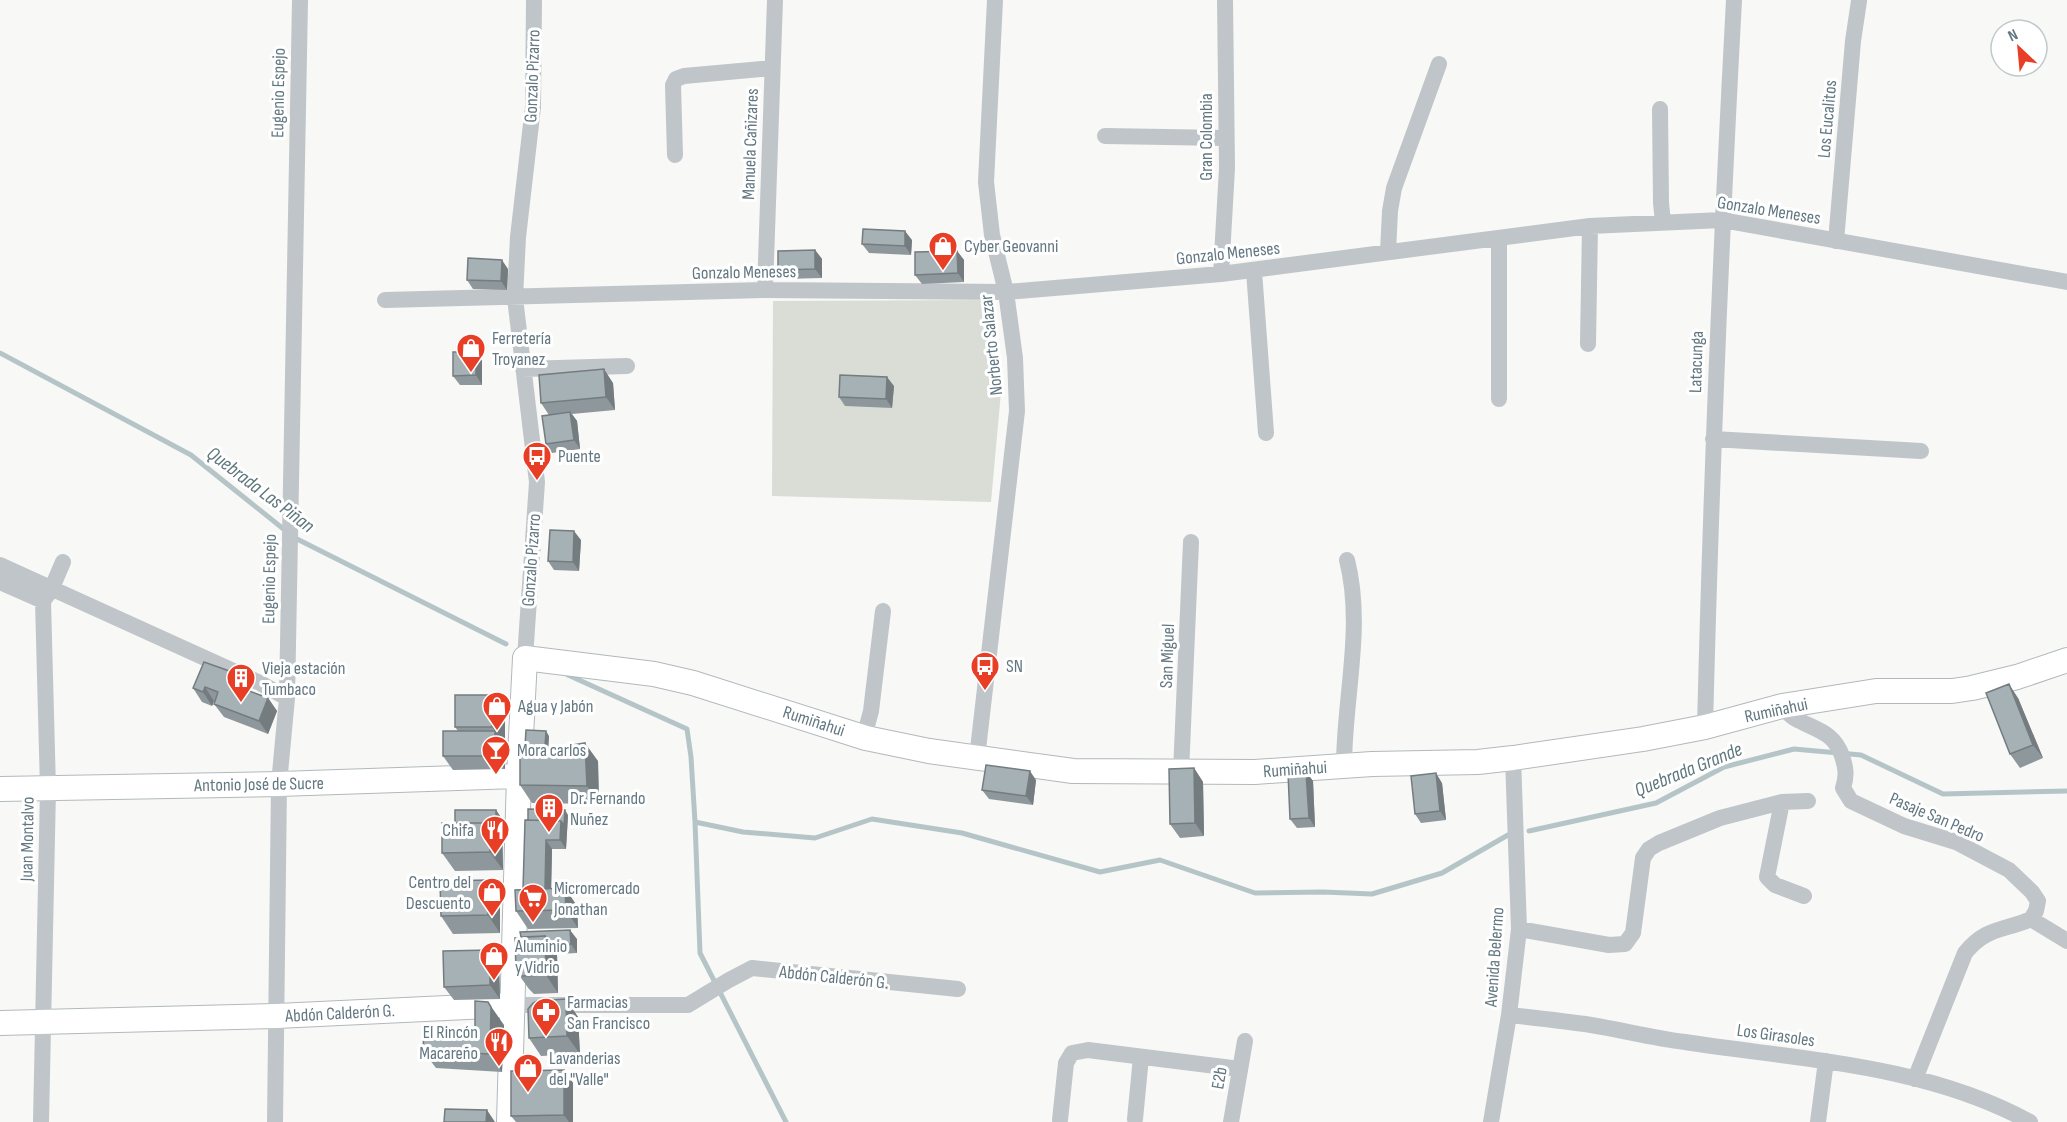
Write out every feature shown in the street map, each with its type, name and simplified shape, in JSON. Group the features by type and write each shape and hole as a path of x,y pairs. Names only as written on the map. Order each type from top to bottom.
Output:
{"street":[{"name":"Eugenio Espejo","path":"275,1122 279,784 287,698 300,0"},
{"name":"Gonzalo Pizarro","path":"509,1122 519,776 537,482 515,298 518,237 533,107 534,0"},
{"name":"Manuela Cañizares","path":"765,290 775,0"},
{"name":"Norberto Salazar","path":"977,758 1017,411 1015,358 1005,292 992,235 986,182 995,0"},
{"name":"Gran Colombia","path":"1221,274 1227,168 1225,0"},
{"name":"Latacunga","path":"1705,727 1713,439 1734,0"},
{"name":"Los Eucalitos","path":"1836,241 1858,1"},
{"path":"1388,252 1390,211 1394,188 1439,64"},
{"path":"675,155 673,85 676,79 684,76 772,68"},
{"path":"1660,109 1663,222"},
{"path":"1105,136 1226,138"},
{"name":"Gonzalo Meneses","path":"385,300 765,290 1005,292 1254,271 1590,226 1722,220 2067,282"},
{"path":"1588,344 1590,226"},
{"path":"1498,238 1499,399"},
{"path":"1254,271 1266,433"},
{"path":"523,369 627,366"},
{"path":"1713,439 1921,451"},
{"name":"San Miguel","path":"1182,772 1191,542"},
{"path":"1344,766 1344,737 1354,610 1347,560"},
{"name":"Juan Montalvo","path":"41,1122 48,789 47,596 63,562"},
{"path":"0,565 47,596"},
{"path":"0,582 47,596 249,678 287,698"},
{"path":"864,737 871,711 883,610"},
{"name":"Rumiñahui","path":"525,658 654,674 693,683 864,737 929,751 1073,771 1182,772 1255,772 1344,766 1478,762 1513,758 1643,739 1705,727 1782,706 1876,691 1952,691 2017,677 2067,660"},
{"name":"Pasaje San Pedro","path":"1782,706 1795,718 1826,733 1839,747 1847,777 1843,788 1851,801 1904,826 1956,842 2008,870 2032,892 2037,901 2036,911 2031,919"},
{"name":"Avenida Belermo","path":"1491,1122 1509,1015 1519,929 1513,758"},
{"name":"Antonio José de Sucre","path":"0,789 279,784 519,776"},
{"path":"1519,929 1609,945 1625,944 1633,933 1643,858 1649,849 1720,818 1782,802 1808,801"},
{"path":"1782,802 1767,877 1775,885 1804,896"},
{"path":"1915,1078 1965,953 1976,940 1990,932 2031,919 2067,940"},
{"name":"Abdón Calderón G.","path":"0,1023 277,1016 512,1005 688,1005 752,968 958,989"},
{"name":"Los Girasoles","path":"1509,1015 1591,1025 1684,1042 1854,1065 1915,1078 1979,1098 2030,1122"},
{"name":"E2b","path":"1231,1122 1245,1041"},
{"path":"1060,1120 1066,1063 1072,1053 1088,1050 1240,1069"},
{"path":"1135,1119 1141,1057"},
{"path":"1818,1122 1826,1061"}],"shaded area":[{"path":"986,300 1001,392 991,502 772,496 773,301"}],"building":[{"path":"863,229 905,231 905,246 862,244"},
{"path":"815,250 815,269 778,270 778,251"},
{"path":"957,251 958,273 915,275 915,252"},
{"path":"468,258 502,260 501,281 467,280"},
{"path":"453,352 476,352 476,375 453,376"},
{"path":"604,369 606,397 541,403 539,375"},
{"path":"840,375 887,377 886,399 839,397"},
{"path":"570,412 574,440 546,444 542,416"},
{"path":"550,530 574,531 573,562 548,561"},
{"path":"204,662 235,673 231,684 268,698 259,721 214,704 218,692 205,687 203,692 193,688"},
{"path":"2009,684 2033,745 2010,754 1986,693"},
{"path":"455,695 492,695 492,727 455,727"},
{"path":"526,730 546,731 545,746 525,746"},
{"path":"443,731 495,731 495,756 443,756"},
{"path":"585,743 587,786 520,785 520,754"},
{"path":"986,765 1030,771 1026,796 982,790"},
{"path":"1194,768 1195,823 1170,824 1169,769"},
{"path":"1306,772 1309,818 1290,819 1288,773"},
{"path":"1436,773 1440,811 1415,814 1411,776"},
{"path":"528,809 565,810 564,825 561,821 528,820"},
{"path":"455,810 496,810 496,831 490,823 455,823"},
{"path":"525,820 561,821 560,840 546,840 545,889 523,889"},
{"path":"442,823 490,823 490,852 442,853"},
{"path":"488,880 488,915 441,916 440,881"},
{"path":"565,888 566,910 516,911 515,890"},
{"path":"570,930 571,944 551,945 545,936 521,937 520,932"},
{"path":"545,936 546,975 521,976 516,971 515,938"},
{"path":"490,950 490,985 444,987 443,951"},
{"path":"566,999 567,1036 529,1038 528,1009 533,1003"},
{"path":"475,1001 488,1002 491,1007 490,1054 423,1051 424,1028 475,1030"},
{"path":"564,1070 564,1115 511,1116 511,1071"},
{"path":"445,1109 487,1110 486,1122 444,1122"}],"waterway":[{"name":"Quebrada Las Piñan","path":"0,353 191,455 286,531"},
{"name":"Quebrada Las Piñan","path":"293,537 506,644"},
{"path":"568,675 687,729 695,822 743,832 815,838 872,819 962,833 1100,872 1160,860 1255,893 1372,894 1442,873 1508,835"},
{"name":"Quebrada Grande","path":"1529,831 1656,803 1724,767 1794,749 1861,755 1943,794 2067,791"},
{"path":"695,822 700,953 786,1122"}],"place":[{"name":"Cyber Geovanni","path":"943,272"},
{"name":"Ferretería Troyanez","path":"471,374"},
{"name":"Puente","path":"537,482"},
{"name":"SN","path":"985,692"},
{"name":"Vieja estación Tumbaco","path":"241,704"},
{"name":"Agua y Jabón","path":"497,732"},
{"name":"Mora carlos","path":"496,776"},
{"name":"Dr. Fernando Nuñez","path":"549,834"},
{"name":"Chifa","path":"495,856"},
{"name":"Centro del Descuento","path":"492,918"},
{"name":"Micromercado Jonathan","path":"533,924"},
{"name":"Aluminio y Vidrio","path":"494,982"},
{"name":"Farmacias San Francisco","path":"546,1038"},
{"name":"El Rincón Macareño","path":"499,1068"},
{"name":"Lavanderias del \"Valle\"","path":"528,1094"}]}
